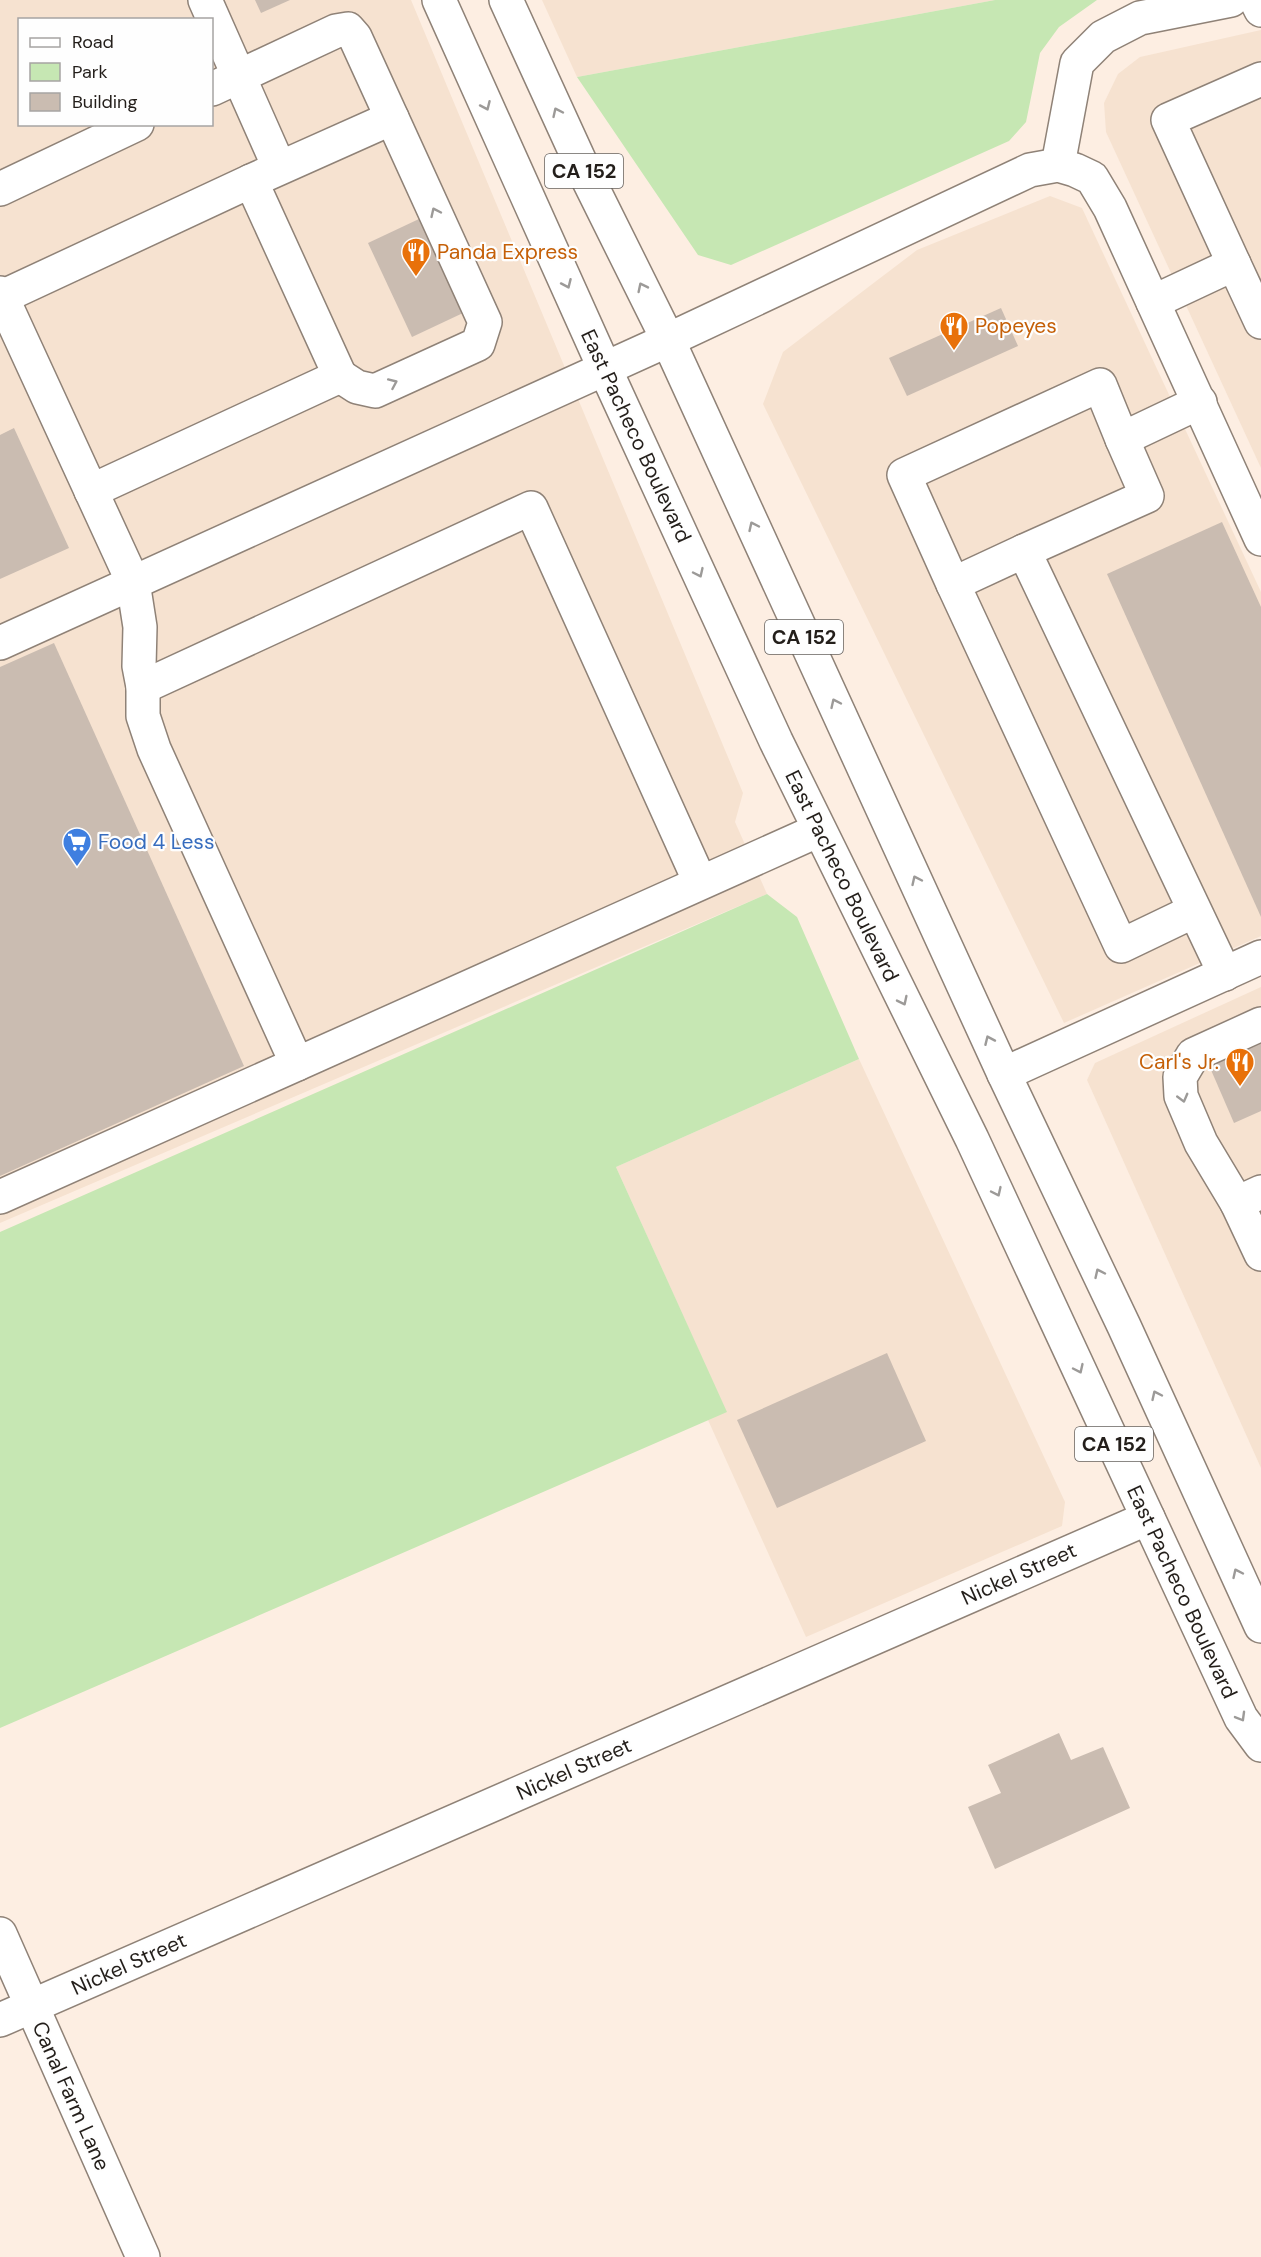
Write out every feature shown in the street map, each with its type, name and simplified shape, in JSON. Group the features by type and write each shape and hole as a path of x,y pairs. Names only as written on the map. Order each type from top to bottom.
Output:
{"main road":[{"path":"205,0 210,18"},
{"name":"East Pacheco Boulevard","path":"439,0 604,367 819,830 972,1139 1241,1718 1261,1745"},
{"name":"CA 152","path":"506,0 587,177 668,340 1004,1074 1124,1326 1261,1626"},
{"path":"1058,165 1077,63 1102,37 1140,18 1231,0"},
{"path":"1256,0 1261,10"},
{"path":"213,32 226,83 265,174 340,376 357,387 375,391 478,344 485,321 355,37 348,29 336,31 226,83"},
{"path":"1261,78 1168,120 1261,322"},
{"path":"297,1064 154,749 143,716 143,687 139,666 141,627 133,582 1,295 392,118"},
{"path":"0,189 133,126"},
{"path":"0,643 604,367 668,340 1030,170 1058,165 1092,178 1110,208 1200,402 1254,506 1261,539"},
{"path":"1153,302 1234,264"},
{"path":"92,491 340,376"},
{"path":"954,584 1147,496 1100,386 904,475 954,584 1121,946 1194,910"},
{"path":"1122,439 1200,402"},
{"path":"143,687 531,508 700,882"},
{"path":"1024,551 1225,974"},
{"path":"0,1197 819,830"},
{"path":"1004,1074 1261,957"},
{"path":"1261,1024 1193,1055 1180,1077 1181,1096 1201,1143 1249,1197 1261,1254"},
{"name":"Nickel Street","path":"0,2020 1148,1518"},
{"name":"Canal Farm Lane","path":"0,1934 143,2257"}],"shaded area":[{"path":"0,0 411,0 743,793 735,822 767,894 0,1223"},
{"path":"542,0 995,0 577,77"},
{"path":"1261,30 1261,468 1106,132 1104,103 1118,74 1140,57"},
{"path":"1050,196 1082,208 1261,592 1261,936 1064,1023 763,404 783,352 917,250"},
{"path":"1261,987 1261,1468 1087,1080 1095,1063"},
{"path":"859,1059 1065,1502 1062,1526 806,1637 708,1420 726,1411 616,1167"}],"green space":[{"path":"995,0 1097,0 1059,27 1040,53 1026,122 1009,141 731,265 698,255 577,77"},
{"path":"767,894 797,917 859,1059 616,1167 727,1412 0,1728 0,1232"}],"building":[{"path":"255,0 290,0 261,13"},
{"name":"Panda Express","path":"419,219 463,313 412,337 368,243"},
{"name":"Popeyes","path":"1001,308 1018,346 907,396 889,358"},
{"path":"14,428 69,548 0,579 0,435"},
{"path":"1222,522 1261,607 1261,917 1107,574"},
{"name":"Food 4 Less","path":"54,643 244,1066 0,1176 0,667"},
{"name":"Carl's Jr.","path":"1261,1040 1261,1111 1234,1123 1208,1063"},
{"path":"887,1353 926,1441 777,1508 737,1420"},
{"path":"1059,1733 1071,1760 1103,1747 1130,1808 995,1869 968,1807 1001,1793 988,1765"}],"place":[{"name":"Panda Express","path":"416,278"},
{"name":"Popeyes","path":"954,352"},
{"name":"Food 4 Less","path":"77,868"},
{"name":"Carl's Jr.","path":"1240,1088"}]}
